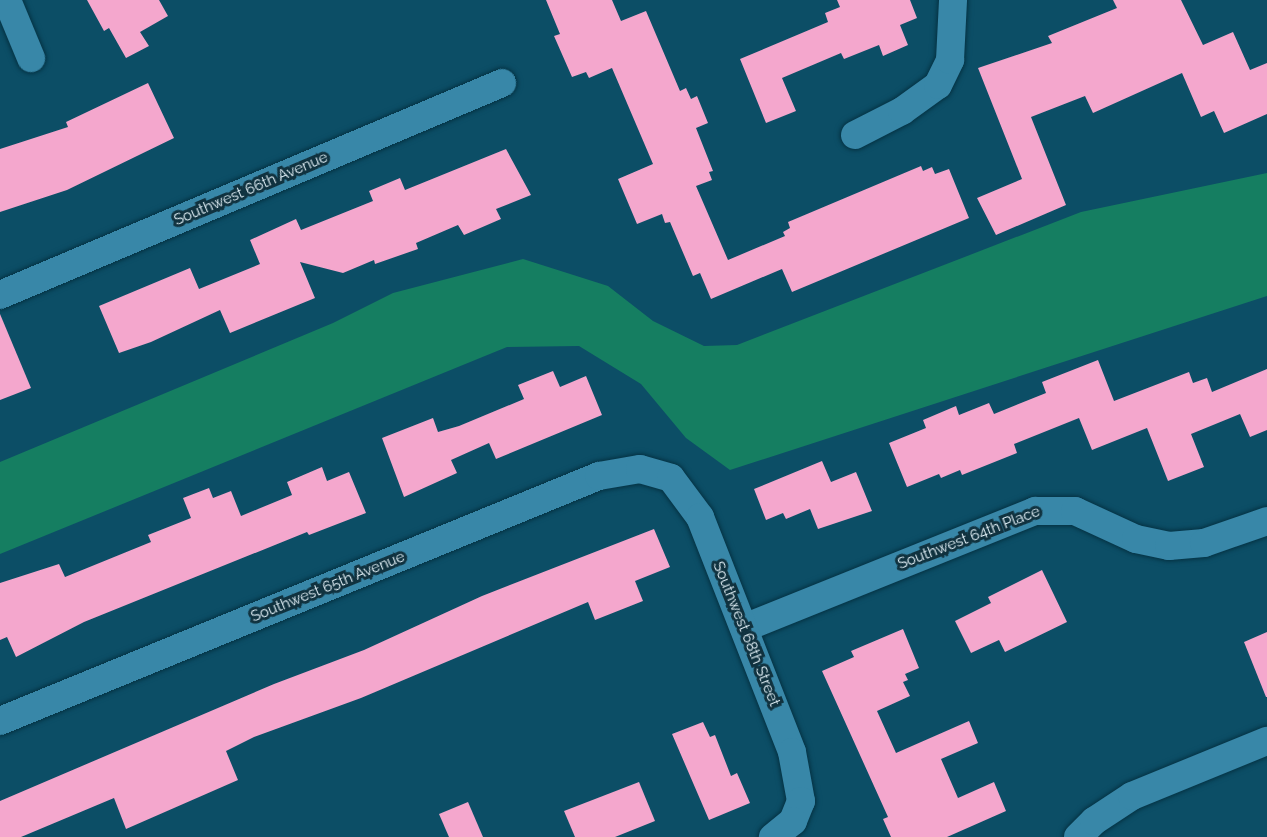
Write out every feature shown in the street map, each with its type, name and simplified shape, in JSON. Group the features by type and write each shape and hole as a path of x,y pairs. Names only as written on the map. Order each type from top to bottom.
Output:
{"street":[{"path":"8,0 31,58"},
{"path":"855,135 902,111 938,85 950,60 953,0"},
{"name":"Southwest 66th Avenue","path":"0,295 502,83"},
{"name":"Southwest 65th Avenue","path":"0,721 611,472 640,469 659,472"},
{"name":"Southwest 68th Street","path":"659,472 681,489 696,510 792,752 801,788 799,811 773,837"},
{"name":"Southwest 64th Place","path":"744,628 1035,511 1075,511 1136,539 1169,546 1204,543 1267,521"},
{"path":"1078,837 1094,821 1132,796 1267,741"}],"shaded area":[{"path":"1267,173 1267,296 730,470 686,438 641,384 579,346 507,347 0,554 0,462 333,323 393,293 523,259 608,286 653,321 704,346 737,345 1081,212"}],"building":[{"path":"87,0 159,0 168,16 140,32 149,46 126,58 109,28 104,31"},
{"path":"546,0 612,0 621,21 646,11 680,91 686,88 691,99 697,96 708,123 696,128 713,171 709,172 712,180 696,186 728,260 785,236 783,232 790,228 788,222 921,166 923,171 932,167 935,174 949,169 969,218 792,292 782,269 711,299 700,273 693,276 670,222 665,223 662,214 637,224 618,179 653,164 612,68 589,78 586,72 572,77 554,36 560,34"},
{"path":"837,0 910,0 917,18 900,25 908,45 883,56 879,45 844,59 841,53 782,78 796,111 766,123 740,59 828,22 825,13 840,7"},
{"path":"1113,0 1181,0 1203,45 1233,32 1250,70 1267,63 1267,114 1224,133 1214,111 1201,117 1182,73 1093,113 1085,96 1031,117 1066,205 996,235 977,198 1022,179 978,68 1052,43 1048,36 1117,8"},
{"path":"148,83 174,138 67,190 0,212 0,149 68,127 66,122"},
{"path":"506,149 531,195 496,209 501,219 464,235 458,225 416,243 418,249 375,264 374,260 343,273 300,262 315,298 230,333 220,310 151,342 119,353 99,306 190,268 199,289 260,264 250,240 296,219 301,230 373,201 369,191 400,178 405,190"},
{"path":"0,314 31,388 0,400"},
{"path":"1098,360 1114,401 1189,372 1193,383 1207,378 1212,392 1267,369 1267,430 1250,437 1240,414 1191,434 1204,467 1168,481 1147,428 1092,450 1079,418 1014,444 1017,453 962,475 960,470 941,478 939,474 907,487 889,443 926,428 923,420 956,406 959,415 989,403 994,414 1046,393 1042,382"},
{"path":"553,371 560,387 586,376 602,415 496,459 489,443 451,460 457,473 404,497 382,438 433,418 438,432 459,426 524,399 518,385"},
{"path":"822,461 831,482 856,472 872,511 818,529 810,509 786,519 783,513 766,520 754,489"},
{"path":"322,467 327,481 349,472 366,513 309,535 307,532 84,622 16,657 7,637 0,640 0,583 59,564 65,577 151,542 148,535 191,518 183,498 209,488 213,498 231,491 241,516 292,495 287,482"},
{"path":"654,529 670,567 635,581 643,601 595,620 588,602 361,698 254,737 226,751 238,780 126,829 114,798 21,837 0,837 0,801 274,684 364,650 482,596"},
{"path":"1042,570 1067,622 1005,652 999,640 971,653 955,621 991,603 988,597"},
{"path":"903,629 919,668 905,674 908,680 903,682 910,696 877,711 896,753 969,721 978,743 941,759 958,798 994,782 1006,811 947,837 891,837 883,819 888,817 822,671 854,657 851,651"},
{"path":"1267,632 1267,697 1266,697 1244,642"},
{"path":"703,722 710,737 715,735 731,776 737,773 750,803 709,820 672,734"},
{"path":"639,782 655,821 615,837 575,837 564,811"},
{"path":"468,802 483,837 449,837 439,814"}]}
